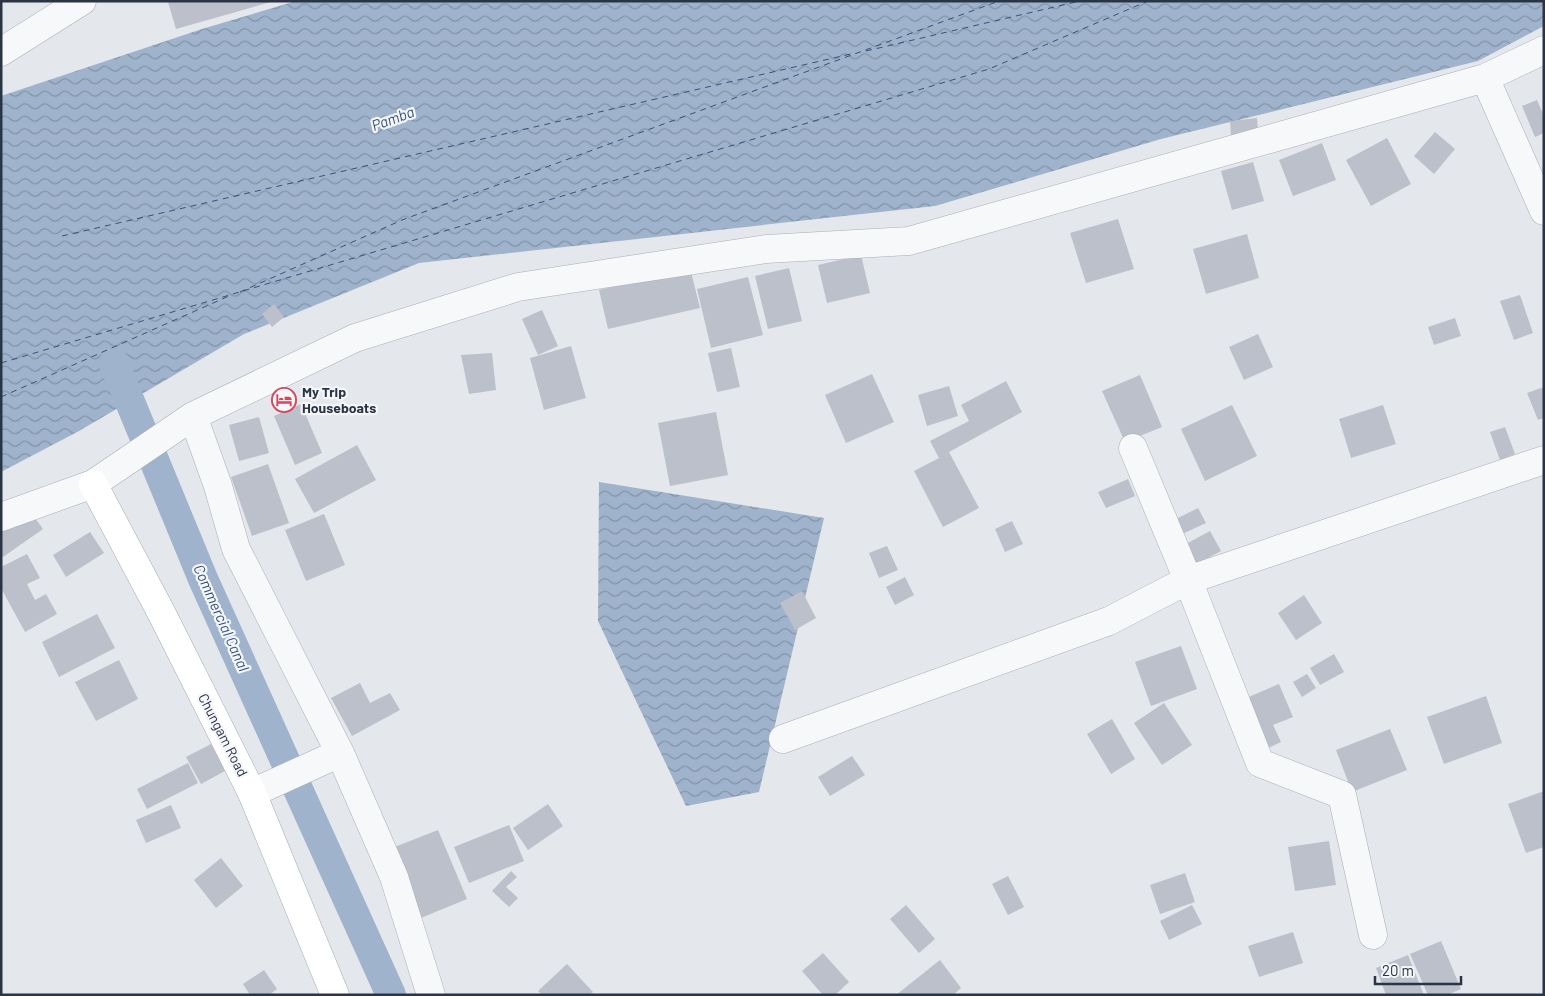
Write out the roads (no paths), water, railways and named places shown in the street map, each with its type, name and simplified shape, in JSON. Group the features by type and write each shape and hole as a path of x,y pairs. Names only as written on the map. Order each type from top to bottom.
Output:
{"main road":[{"name":"Chungam Road","path":"103,477 162,614 252,793 335,995"}],"street":[{"path":"1,52 82,1"},
{"path":"1,516 103,477 189,419 355,338 518,287 766,249 909,241 1484,78 1544,50"},
{"path":"1484,78 1544,211"},
{"path":"189,419 218,486 236,549 340,753 394,877 431,995"},
{"path":"1133,448 1188,580 1260,763 1342,795 1373,935"},
{"path":"783,739 1110,621 1188,580 1544,460"},
{"path":"252,793 340,753"}],"water":[{"name":"Pamba","path":"296,1 1544,1 1544,26 1478,61 1161,139 935,206 419,263 244,334 79,431 1,472 1,96 202,29"},
{"path":"599,482 824,518 759,792 686,806 598,621"}],"waterway":[{"name":"Commercial Canal","path":"114,363 203,579 391,995"}],"place":[{"name":"My Trip Houseboats","path":"284,400"}]}
